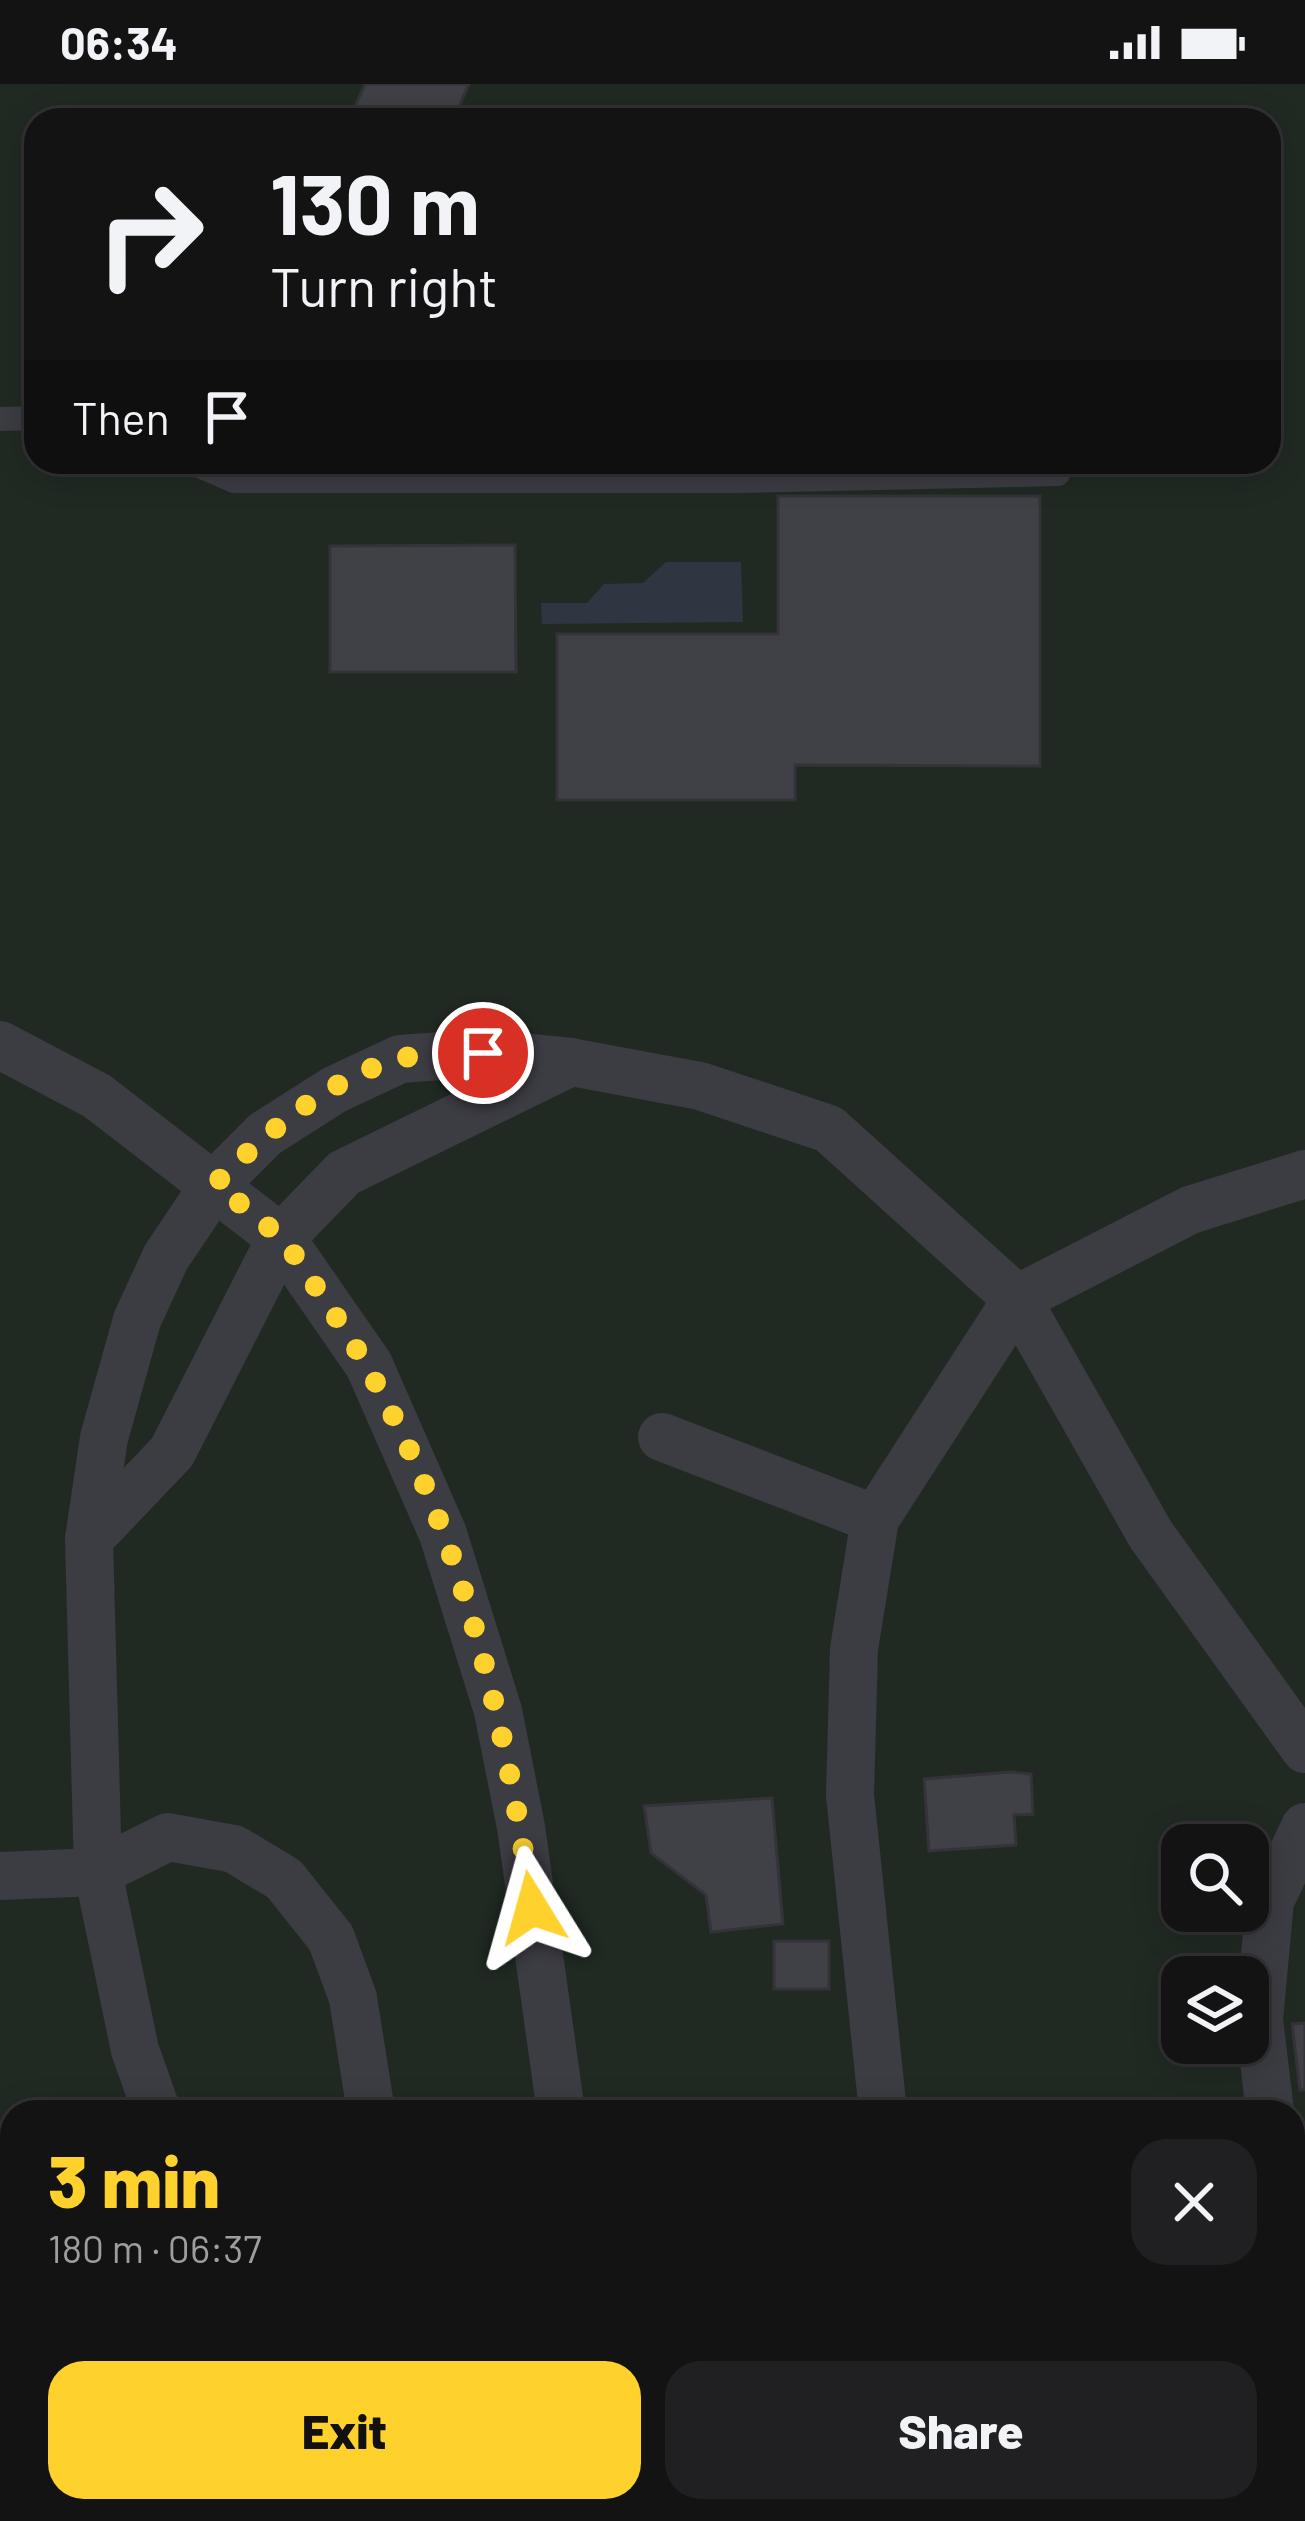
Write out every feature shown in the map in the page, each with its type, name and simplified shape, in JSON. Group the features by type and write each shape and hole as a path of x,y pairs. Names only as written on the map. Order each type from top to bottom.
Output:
{"street":[{"path":"0,1045 97,1096 152,1143 215,1184 281,1238 369,1365 443,1534 498,1711 521,1827 559,2100"},
{"path":"154,2100 135,2050 98,1872 89,1539 104,1438 137,1320 166,1257 215,1184 265,1134 334,1090 400,1059 483,1053 571,1062 700,1086 829,1129 1017,1299 1151,1534 1305,1749"},
{"path":"89,1539 172,1452 281,1238 344,1173 571,1062"},
{"path":"882,2100 850,1795 854,1649 875,1519 1017,1299 1190,1210 1305,1174"},
{"path":"662,1437 875,1519"},
{"path":"1269,2100 1259,2019 1270,1901 1305,1827"},
{"path":"0,1876 98,1872 168,1837 233,1849 284,1880 331,1938 353,1998 368,2100"}],"lane":[{"path":"218,474 234,481 362,474"},
{"path":"514,474 739,481 1058,474"}],"shaded area":[{"path":"0,84 1305,84 1305,2100 0,2100"},
{"path":"666,562 741,562 743,622 542,624 541,603 587,603 604,584 643,583"}],"building":[{"path":"365,84 469,84 458,108 354,108"},
{"path":"778,496 1040,496 1040,766 795,765 795,800 557,800 557,634 778,634"},
{"path":"515,545 516,672 330,672 330,546"},
{"path":"1031,1774 1033,1814 1014,1815 1016,1845 929,1851 924,1779"},
{"path":"772,1798 783,1924 711,1932 706,1895 651,1853 644,1806"},
{"path":"774,1941 829,1941 829,1989 774,1989"},
{"path":"1305,2023 1305,2090 1300,2090 1292,2024"}],"route":[{"path":"483,1053 400,1059 334,1090 265,1134 215,1184 281,1238 369,1365 388,1408 443,1534 498,1711 532,1908"}]}
